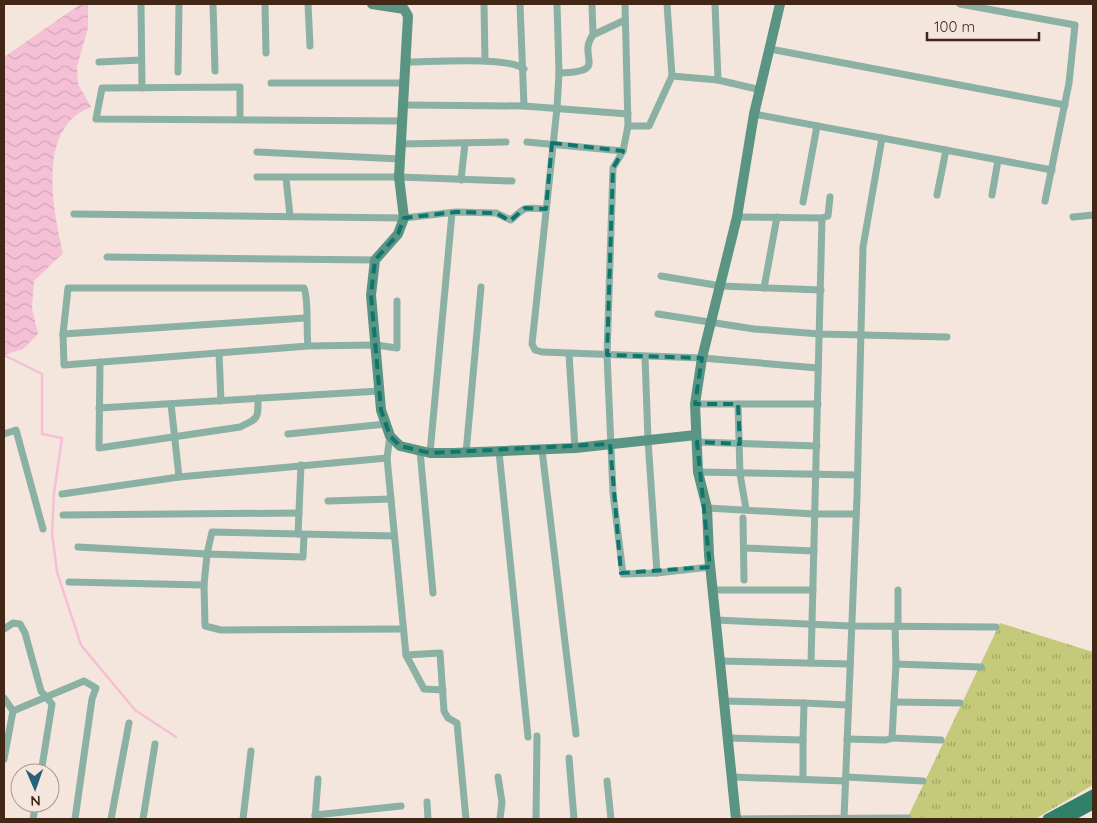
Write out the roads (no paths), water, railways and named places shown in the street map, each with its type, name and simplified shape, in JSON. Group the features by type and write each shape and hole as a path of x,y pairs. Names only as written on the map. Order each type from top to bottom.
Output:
{"main road":[{"path":"1048,819 1093,795"},
{"path":"1065,819 1093,804"}],"street":[{"path":"141,4 142,88"},
{"path":"178,72 179,4"},
{"path":"213,4 215,71"},
{"path":"265,4 266,53"},
{"path":"308,4 310,46"},
{"path":"378,4 404,8 408,16 407,62 399,177 404,218 398,234 375,260 371,294 379,391 381,410 390,436 387,458 406,655 424,689 443,690"},
{"path":"484,4 485,61"},
{"path":"520,4 524,106"},
{"path":"557,4 559,73 557,108 532,344 535,350 569,354 702,358 818,368"},
{"path":"592,4 593,35"},
{"path":"625,4 628,126 623,151 613,168 607,355 613,502 621,572 627,575 710,567"},
{"path":"628,126 649,126 672,76 667,4"},
{"path":"715,4 718,80"},
{"path":"780,4 754,114 737,217 702,358 695,404 698,472 707,508 712,590 736,819 908,818"},
{"path":"960,4 1075,25 1065,104 1045,201"},
{"path":"559,73 581,73 586,70 589,66 590,38 625,20"},
{"path":"770,49 1065,104"},
{"path":"99,62 141,60"},
{"path":"407,62 485,61 510,63 524,69"},
{"path":"672,76 718,80 761,90"},
{"path":"271,83 405,82"},
{"path":"240,120 240,87 102,88 96,119 240,120 402,121"},
{"path":"404,105 524,106 628,114"},
{"path":"754,114 1052,170"},
{"path":"803,202 817,126"},
{"path":"844,818 862,334 863,247 882,138"},
{"path":"400,144 506,142"},
{"path":"527,142 623,151"},
{"path":"462,180 465,143"},
{"path":"937,194 946,150"},
{"path":"257,152 400,158"},
{"path":"992,195 998,160"},
{"path":"258,177 399,177 512,181"},
{"path":"286,178 290,216"},
{"path":"737,217 822,218 828,216 830,197"},
{"path":"74,214 404,218 452,213 496,213 511,220 520,210 525,208 546,209"},
{"path":"433,593 425,452 452,213"},
{"path":"1073,217 1093,214"},
{"path":"764,288 777,218"},
{"path":"811,663 822,218"},
{"path":"107,257 375,260"},
{"path":"661,276 721,286 820,290"},
{"path":"466,453 481,287"},
{"path":"308,346 305,318 307,296 304,288 68,288 63,334 64,365 308,346 376,344 397,348 397,301"},
{"path":"658,314 711,324 820,334 946,337"},
{"path":"63,334 305,318"},
{"path":"219,353 222,401"},
{"path":"569,354 575,448"},
{"path":"645,357 648,440 657,573"},
{"path":"100,362 99,448 240,427 256,420 258,415 258,398"},
{"path":"99,408 379,391"},
{"path":"171,404 179,477"},
{"path":"695,404 818,404"},
{"path":"738,404 740,474 746,509"},
{"path":"288,434 386,424"},
{"path":"4,434 16,430 43,529"},
{"path":"390,436 400,446 425,452 466,453 575,448 648,440 696,438 740,444 817,446"},
{"path":"542,450 576,734"},
{"path":"499,452 528,737"},
{"path":"62,494 179,477 387,458"},
{"path":"78,547 303,557 298,513 300,465"},
{"path":"698,472 857,475"},
{"path":"328,501 391,499"},
{"path":"707,508 815,514 856,514"},
{"path":"63,515 298,513"},
{"path":"743,518 744,580"},
{"path":"394,536 212,532 207,554 204,585 206,626 221,630 403,628"},
{"path":"744,548 814,551"},
{"path":"69,582 204,585"},
{"path":"712,590 812,590"},
{"path":"892,738 898,590"},
{"path":"716,620 851,626 996,627"},
{"path":"4,630 13,623 20,624 25,633 41,690 52,704 43,763"},
{"path":"406,655 440,653 444,711 448,718 457,723 466,819"},
{"path":"720,661 850,664"},
{"path":"896,664 982,667"},
{"path":"13,711 84,682 96,688 92,699 75,819"},
{"path":"4,698 13,711 4,759"},
{"path":"724,701 848,705"},
{"path":"894,702 960,703"},
{"path":"803,779 804,703"},
{"path":"111,819 128,723"},
{"path":"536,819 537,736"},
{"path":"728,738 803,740"},
{"path":"847,739 941,740"},
{"path":"143,819 155,744"},
{"path":"243,819 251,751"},
{"path":"569,758 574,819"},
{"path":"498,777 502,802 500,819"},
{"path":"732,777 923,780"},
{"path":"318,779 315,817 401,806"},
{"path":"607,781 611,819"},
{"path":"426,802 428,819"}],"water":[{"path":"81,4 88,4 88,28 77,66 78,84 91,107 76,116 63,130 53,163 52,182 56,220 63,253 34,281 32,308 38,334 23,349 4,355 4,57"}],"waterway":[{"path":"4,355 42,374 42,434 62,438 54,493 52,533 57,572 81,645 135,710 176,737"}]}
